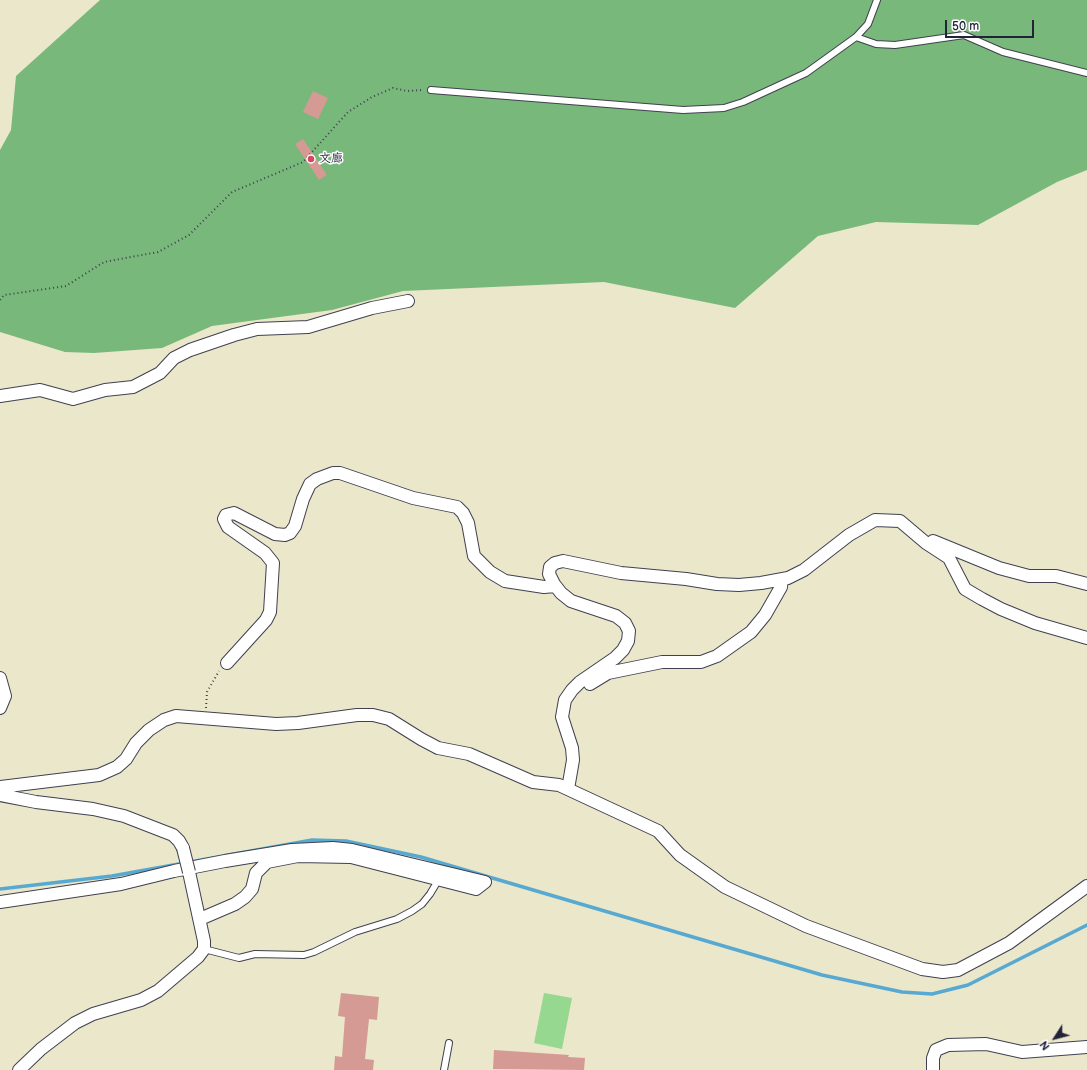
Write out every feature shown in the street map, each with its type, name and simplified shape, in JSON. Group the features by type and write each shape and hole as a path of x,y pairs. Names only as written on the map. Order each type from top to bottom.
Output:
{"street":[{"path":"0,396 40,390 74,399 105,390 133,387 160,373 174,358 190,350 234,335 257,329 308,327 372,308 408,301"},
{"path":"227,663 266,620 270,612 272,563 266,553 228,527 224,519 226,515 234,514 275,534 285,535 290,533 294,526 303,499 310,484 329,474 340,473 413,498 457,507 464,513 468,523 474,556 490,572 501,579 513,582 544,587 556,586"},
{"path":"568,789 572,748 562,717 565,700 580,682 619,654 628,641 629,631 625,623 616,616 571,601 556,586 549,574 550,567 555,563 563,562 621,572 686,578 717,584 739,585 782,579 804,570 850,535 876,520 900,521 912,532 949,558 965,589 982,600 1035,623 1087,638"},
{"path":"912,532 999,568 1028,576 1056,576 1087,584"},
{"path":"572,690 584,688 608,674 662,662 701,662 717,656 751,632 765,615 781,587 782,579"},
{"path":"0,678 5,696 0,708"},
{"path":"0,788 99,774 117,767 126,759 136,744 149,730 164,720 176,716 276,724 298,723 357,715 373,715 389,719 438,748 469,754 533,782 559,785 568,789 658,831 680,855 726,888 806,926 922,969 943,972 958,970 1009,943 1087,886"},
{"path":"0,795 36,802 93,809 124,816 173,835 179,840 183,848 200,919 204,949 198,957 158,991 141,1000 93,1014 75,1023 41,1049 19,1070"},
{"path":"0,902 121,884 174,871 292,850 333,848 352,850 485,882 476,889 351,857 298,856 268,862 256,873 252,889 245,897 229,907 200,919"},
{"path":"933,1070 933,1058 936,1050 948,1045 986,1044 1022,1052 1087,1047"}],"lane":[{"path":"431,90 683,110 724,108 743,102 806,73 856,37 868,24 877,0"},
{"path":"856,37 876,44 895,45 964,35 1003,52 1087,72"},
{"path":"204,949 239,958 255,954 304,955 314,952 355,932 397,919 412,911 426,899 439,879"},
{"path":"444,1070 448,1044"}],"path":[{"path":"0,300 4,295 66,286 104,262 158,252 189,235 232,192 303,162 348,112 372,97 393,88 407,91 431,90"},
{"path":"206,719 207,692 217,673 227,663"}],"green space":[{"path":"100,0 1087,0 1087,170 1057,182 978,225 876,222 818,236 735,308 604,282 403,291 332,310 212,326 162,348 94,353 65,352 0,332 0,150 11,130 16,76"},
{"path":"544,993 572,998 562,1049 534,1043"}],"building":[{"path":"313,91 328,98 318,119 303,112"},
{"name":"文廊","path":"303,139 327,175 319,180 295,144"},
{"path":"341,993 379,997 377,1020 369,1019 365,1059 374,1060 373,1070 334,1070 335,1056 342,1057 345,1017 338,1016"},
{"path":"494,1050 569,1055 568,1057 585,1058 584,1070 493,1069"}],"waterway":[{"path":"0,889 112,876 312,840 346,841 421,857 822,975 902,992 932,994 968,985 1087,925"}],"place":[{"name":"文廊","path":"311,159"}]}
